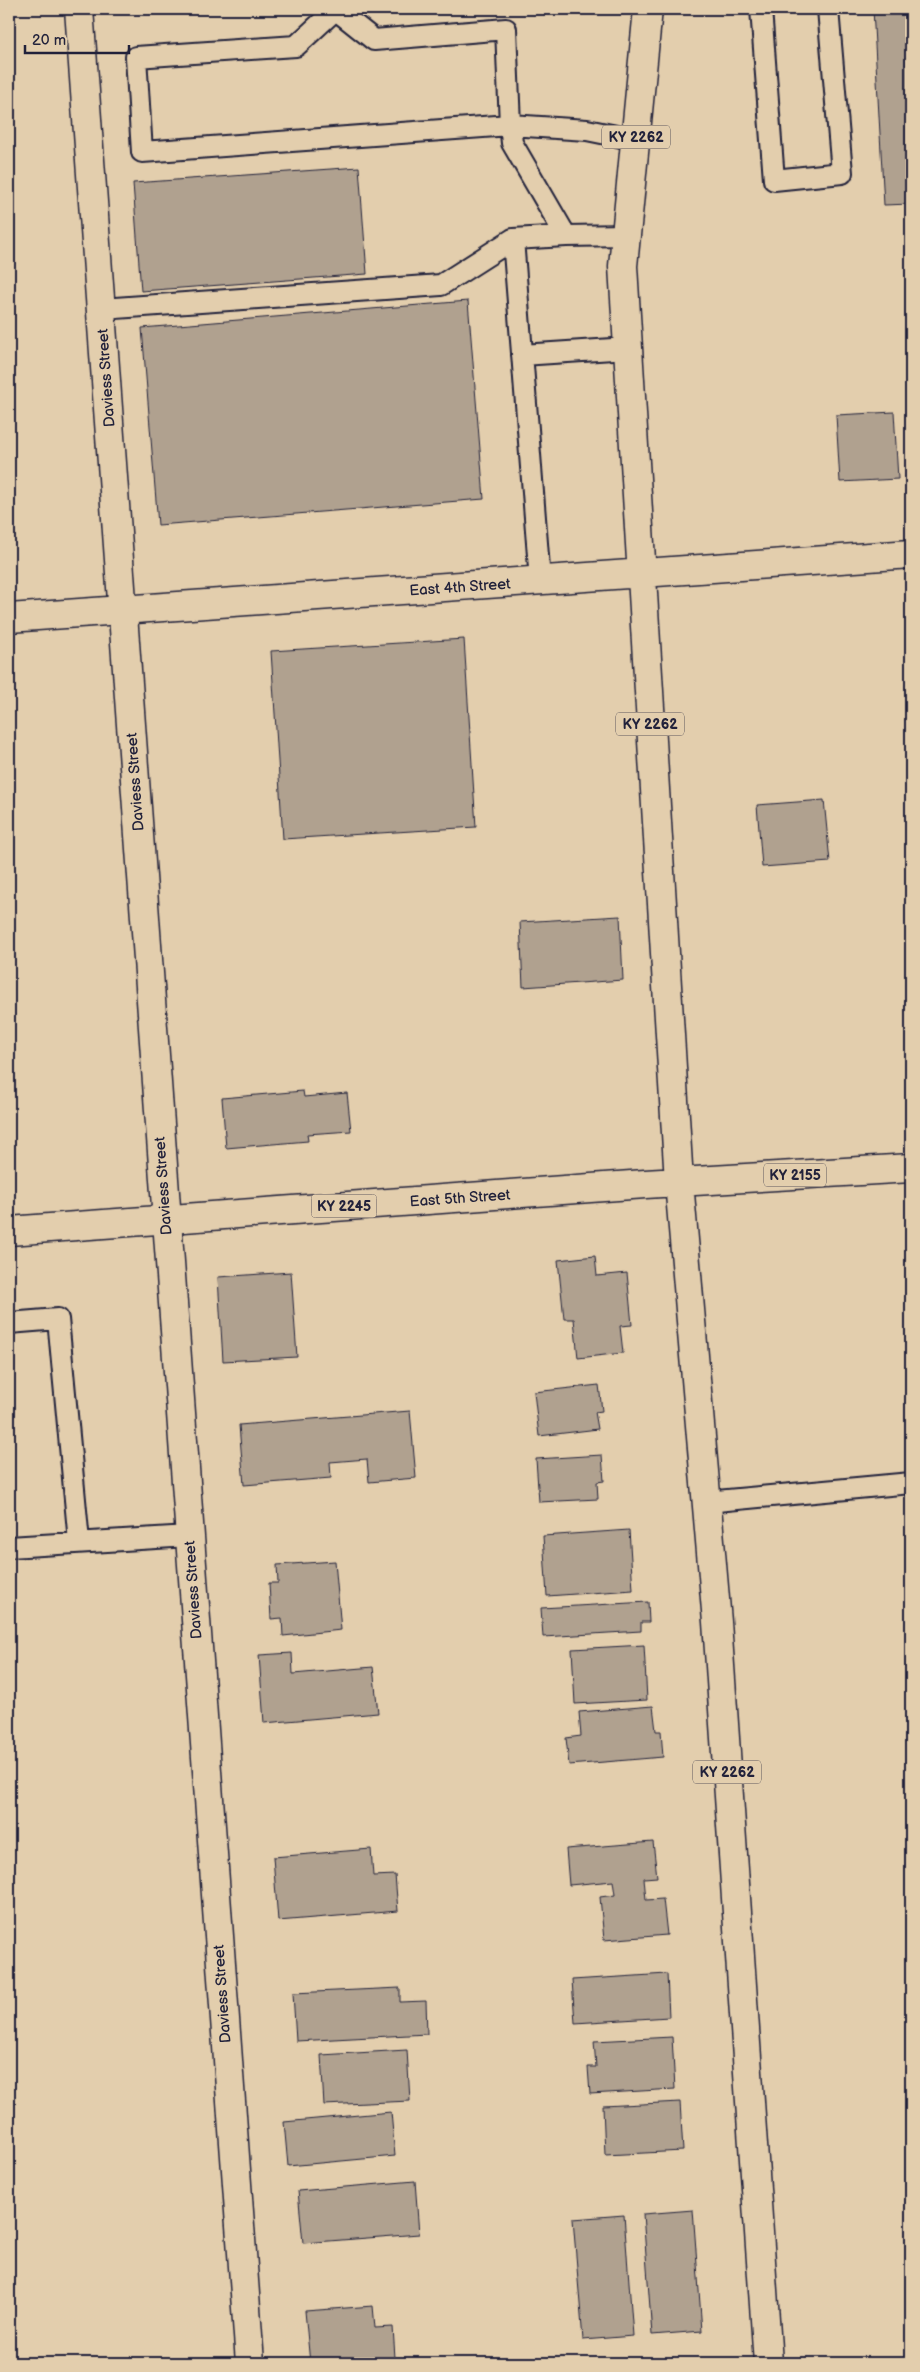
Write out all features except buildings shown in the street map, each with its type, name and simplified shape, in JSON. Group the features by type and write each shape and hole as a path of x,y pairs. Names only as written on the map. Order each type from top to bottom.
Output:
{"main road":[{"name":"Daviess Street","path":"79,9 250,2363"},
{"name":"KY 2262","path":"648,9 623,266 679,1182 706,1502 768,2363"},
{"name":"East 4th Street","path":"9,618 641,574 911,559"},
{"name":"East 5th Street","path":"9,1231 679,1182 911,1168"}],"lane":[{"path":"566,236 512,143 510,125 506,30 374,40 335,9 296,46 136,56 142,152 510,125 587,130 636,140"},
{"path":"760,9 774,180 842,173 828,9"},
{"path":"101,309 441,285 513,239 626,235"},
{"path":"513,239 540,581"},
{"path":"522,355 628,348"},
{"path":"9,1323 58,1319 79,1542"},
{"path":"706,1502 911,1483"},
{"path":"9,1547 189,1536"}]}
